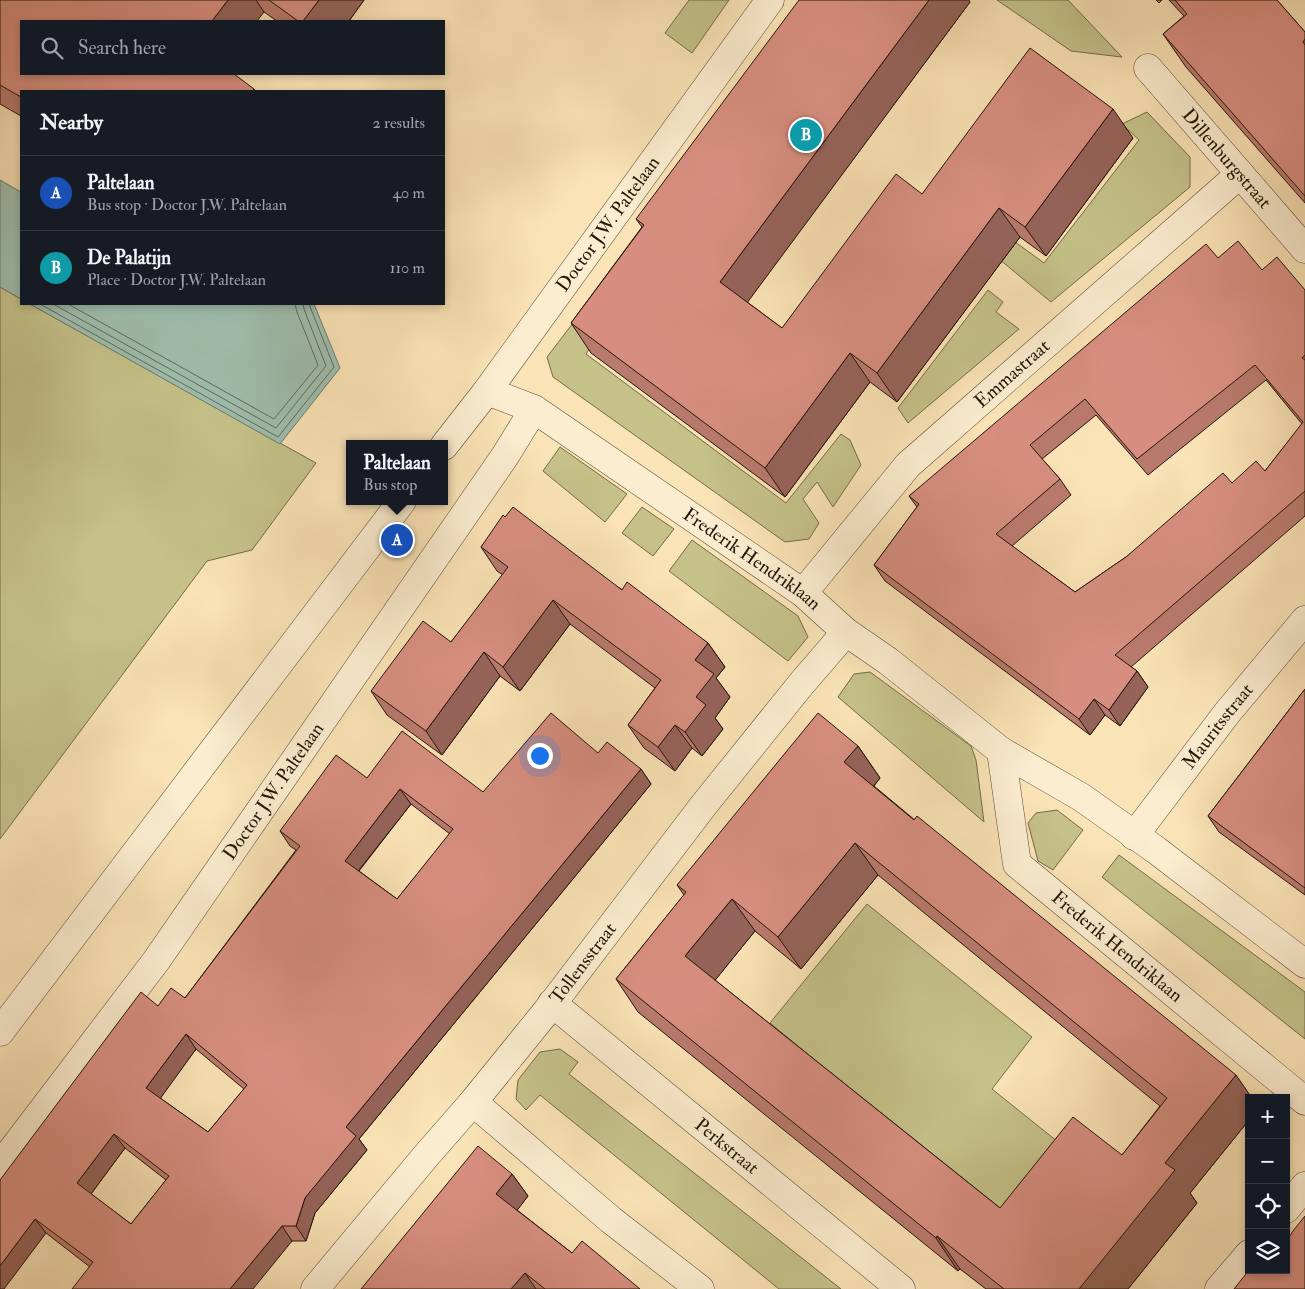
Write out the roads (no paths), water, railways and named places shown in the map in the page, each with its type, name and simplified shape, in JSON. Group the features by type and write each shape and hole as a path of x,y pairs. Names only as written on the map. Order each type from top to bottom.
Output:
{"street":[{"name":"Doctor J.W. Paltelaan","path":"448,441 487,391 770,0"},
{"name":"Dillenburgstraat","path":"1148,68 1305,249"},
{"name":"Emmastraat","path":"803,593 908,466 1240,174"},
{"name":"Frederik Hendriklaan","path":"487,391 534,409 803,593 846,632 888,661 1001,751 1081,797 1164,856 1305,964"},
{"name":"Doctor J.W. Paltelaan","path":"0,1166 156,961 506,456 534,409"},
{"path":"0,1032 399,505"},
{"name":"Mauritsstraat","path":"1134,836 1227,713 1305,620"},
{"name":"Tollensstraat","path":"315,1289 425,1156 473,1102 552,1004 702,806 846,632"},
{"name":"Frederik Hendriklaan","path":"1001,751 1017,864 1305,1102"},
{"name":"Perkstraat","path":"552,1004 900,1289"},
{"path":"473,1102 611,1220 700,1289"},
{"path":"1290,1204 1305,1186"},
{"path":"1219,1289 1245,1259"}],"water":[{"path":"0,180 20,191 20,298 0,287"},
{"path":"32,305 314,305 340,368 280,444"}],"place":[{"name":"De Palatijn","path":"806,135"},
{"name":"Paltelaan","path":"397,540"}]}
